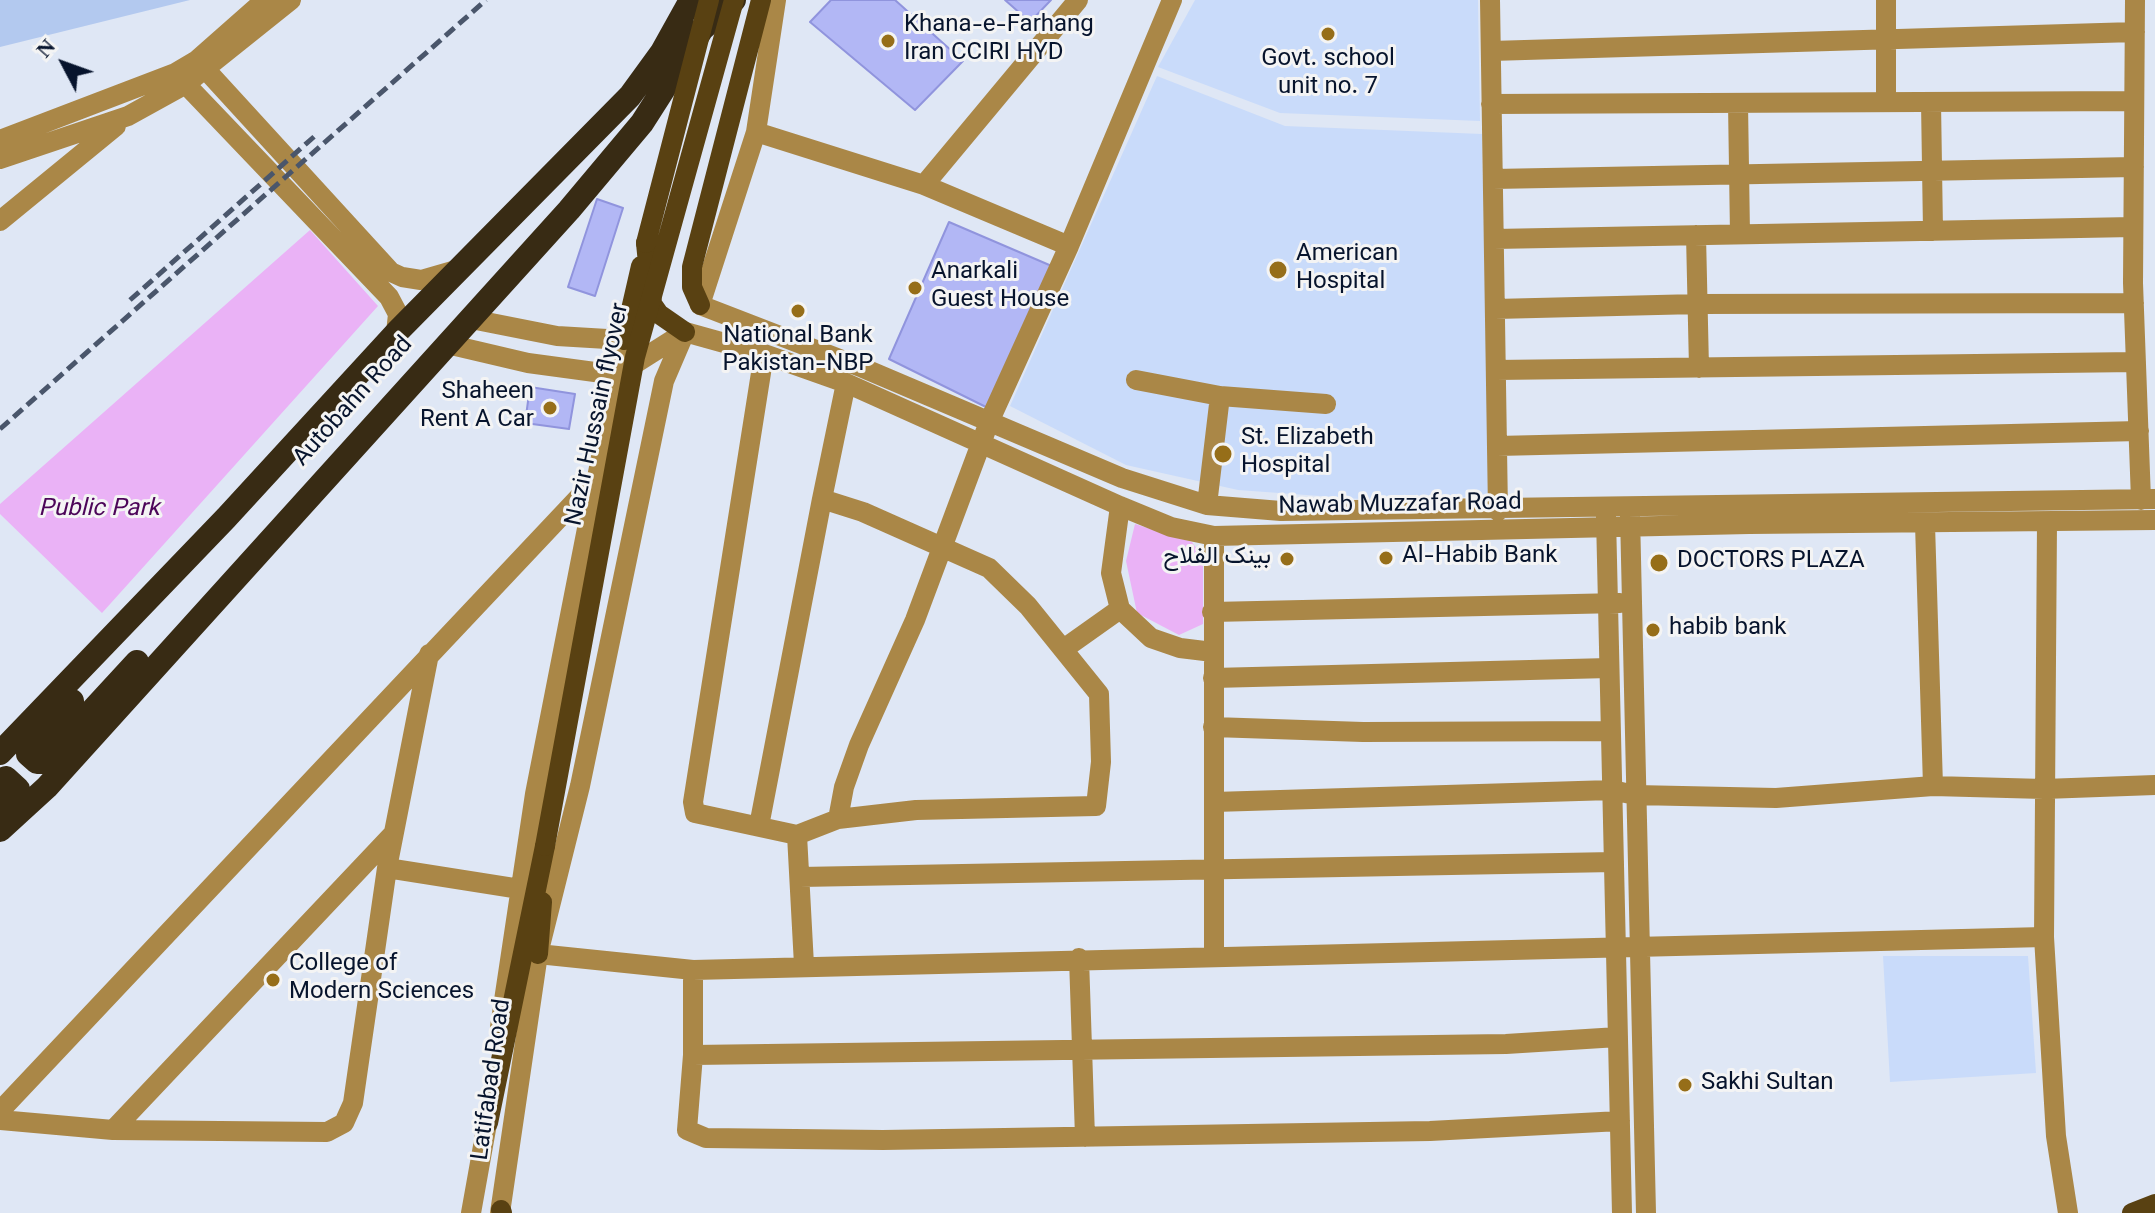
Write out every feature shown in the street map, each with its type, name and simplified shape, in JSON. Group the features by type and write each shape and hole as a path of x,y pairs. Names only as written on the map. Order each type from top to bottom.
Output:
{"highway":[{"name":"Autobahn Road","path":"0,753 396,333 630,96 662,52 691,0"},
{"name":"Autobahn Road","path":"0,830 47,787 471,319 642,123 702,29 734,0"},
{"path":"133,615 116,653 28,748 28,754 44,762 139,659 166,654"},
{"path":"0,782 6,778 18,789 0,815"}],"main road":[{"path":"624,340 709,0"},
{"name":"Nazir Hussain flyover","path":"545,846 635,357 734,0"},
{"path":"700,305 692,287 692,267 761,0"},
{"path":"646,243 648,286 659,314 685,332"},
{"path":"538,954 545,846"},
{"path":"488,1123 545,846"},
{"path":"2132,1213 2155,1204"}],"street":[{"path":"202,64 265,0"},
{"path":"0,221 128,116 291,0"},
{"path":"700,305 756,132 776,0"},
{"path":"924,185 1078,0"},
{"path":"838,819 844,787 859,745 877,712 943,548 989,422 1069,246 1172,0"},
{"path":"1490,0 1498,511"},
{"path":"1886,0 1886,102"},
{"path":"2135,0 2134,303 2139,431 2148,499"},
{"path":"1491,51 2135,32"},
{"path":"202,64 391,272 421,280 459,269"},
{"path":"0,140 180,79"},
{"path":"180,79 389,297 398,314 396,333"},
{"path":"1491,104 2134,101"},
{"path":"1931,102 1933,231"},
{"path":"1738,103 1740,234"},
{"path":"0,159 128,116"},
{"path":"756,132 924,185 1069,246"},
{"path":"1493,179 2134,167"},
{"path":"1494,239 2133,227"},
{"path":"1696,235 1699,368"},
{"path":"1495,309 1698,304 2134,303"},
{"name":"Nawab Muzzafar Road","path":"700,305 863,368 1122,478 1207,505 1281,511 1605,508 1630,518 1925,524 2155,520"},
{"path":"471,319 557,336 624,340 659,314"},
{"path":"447,344 528,363 617,375 685,332"},
{"name":"Nawab Muzzafar Road","path":"685,332 764,354 846,383 1120,506 1171,527 1214,536 1606,529 1630,518 2148,499"},
{"name":"Latifabad Road","path":"501,1212 538,954 580,786 664,381 685,332"},
{"name":"Latifabad Road","path":"471,1213 488,1123 535,794 624,340"},
{"path":"764,354 693,808 695,813 797,835 838,819 916,810 1096,806 1101,762 1099,694 1065,648 989,568 863,512 822,499"},
{"path":"1496,370 2136,362"},
{"path":"1136,380 1220,396 1326,404"},
{"path":"759,826 846,383"},
{"path":"1207,505 1220,396"},
{"path":"1497,446 2139,431"},
{"path":"0,1111 596,479"},
{"path":"1120,506 1111,573 1120,609 1151,638 1180,648 1213,652"},
{"path":"1605,508 1622,1213"},
{"path":"1630,518 1646,1213"},
{"path":"2047,523 2044,937 2056,1136 2068,1213"},
{"path":"1925,524 1933,786"},
{"path":"1214,536 1214,956"},
{"path":"1212,612 1632,602"},
{"path":"1065,648 1120,609"},
{"path":"0,1120 113,1130 327,1132 344,1123 353,1103 392,835 430,652"},
{"path":"1213,678 1609,668"},
{"path":"1213,727 1363,732 1611,731"},
{"path":"1214,802 1612,790 1635,795 1776,798 1933,786 2044,789 2155,785"},
{"path":"113,1130 392,835"},
{"path":"797,835 804,965"},
{"path":"800,877 1614,862"},
{"path":"387,868 520,889"},
{"path":"538,954 693,970 1079,958 2044,937"},
{"path":"1079,958 1085,1137"},
{"path":"693,970 693,1055 687,1130 706,1138 1085,1137 1430,1131 1620,1121"},
{"path":"693,1055 1506,1044 1618,1037"}],"shaded area":[{"path":"0,0 190,0 0,47"},
{"name":"Govt. school unit no. 7","path":"1195,0 1478,0 1480,121 1280,113 1158,67"},
{"name":"American Hospital","path":"1157,76 1285,126 1482,134 1489,494 1416,503 1238,490 1126,465 1010,406"},
{"path":"1883,956 2028,956 2036,1073 1890,1082"}],"green space":[{"name":"Public Park","path":"310,230 378,306 102,613 0,514 0,504"},
{"path":"1135,524 1192,542 1203,558 1203,624 1179,635 1137,613 1126,561"}],"building":[{"name":"Khana-e-Farhang Iran CCIRI HYD","path":"831,0 895,0 963,61 915,110 810,22"},
{"path":"1005,0 1051,0 1030,22"},
{"path":"597,199 623,208 595,296 568,287"},
{"path":"949,222 1054,267 988,408 889,359"},
{"name":"Shaheen Rent A Car","path":"530,387 575,394 569,429 525,423"}],"railway":[{"path":"0,429 486,0"},
{"path":"130,300 316,135"}],"place":[{"name":"Govt. school unit no. 7","path":"1328,34"},
{"name":"Khana-e-Farhang Iran CCIRI HYD","path":"888,41"},
{"name":"American Hospital","path":"1278,270"},
{"name":"Anarkali Guest House","path":"915,288"},
{"name":"National Bank Pakistan-NBP","path":"798,311"},
{"name":"Shaheen Rent A Car","path":"550,408"},
{"name":"St. Elizabeth Hospital","path":"1223,454"},
{"name":"Al-Habib Bank","path":"1386,558"},
{"name":"بینک الفلاح","path":"1287,559"},
{"name":"DOCTORS PLAZA","path":"1659,563"},
{"name":"habib bank","path":"1653,630"},
{"name":"College of Modern Sciences","path":"273,980"},
{"name":"Sakhi Sultan","path":"1685,1085"}]}
